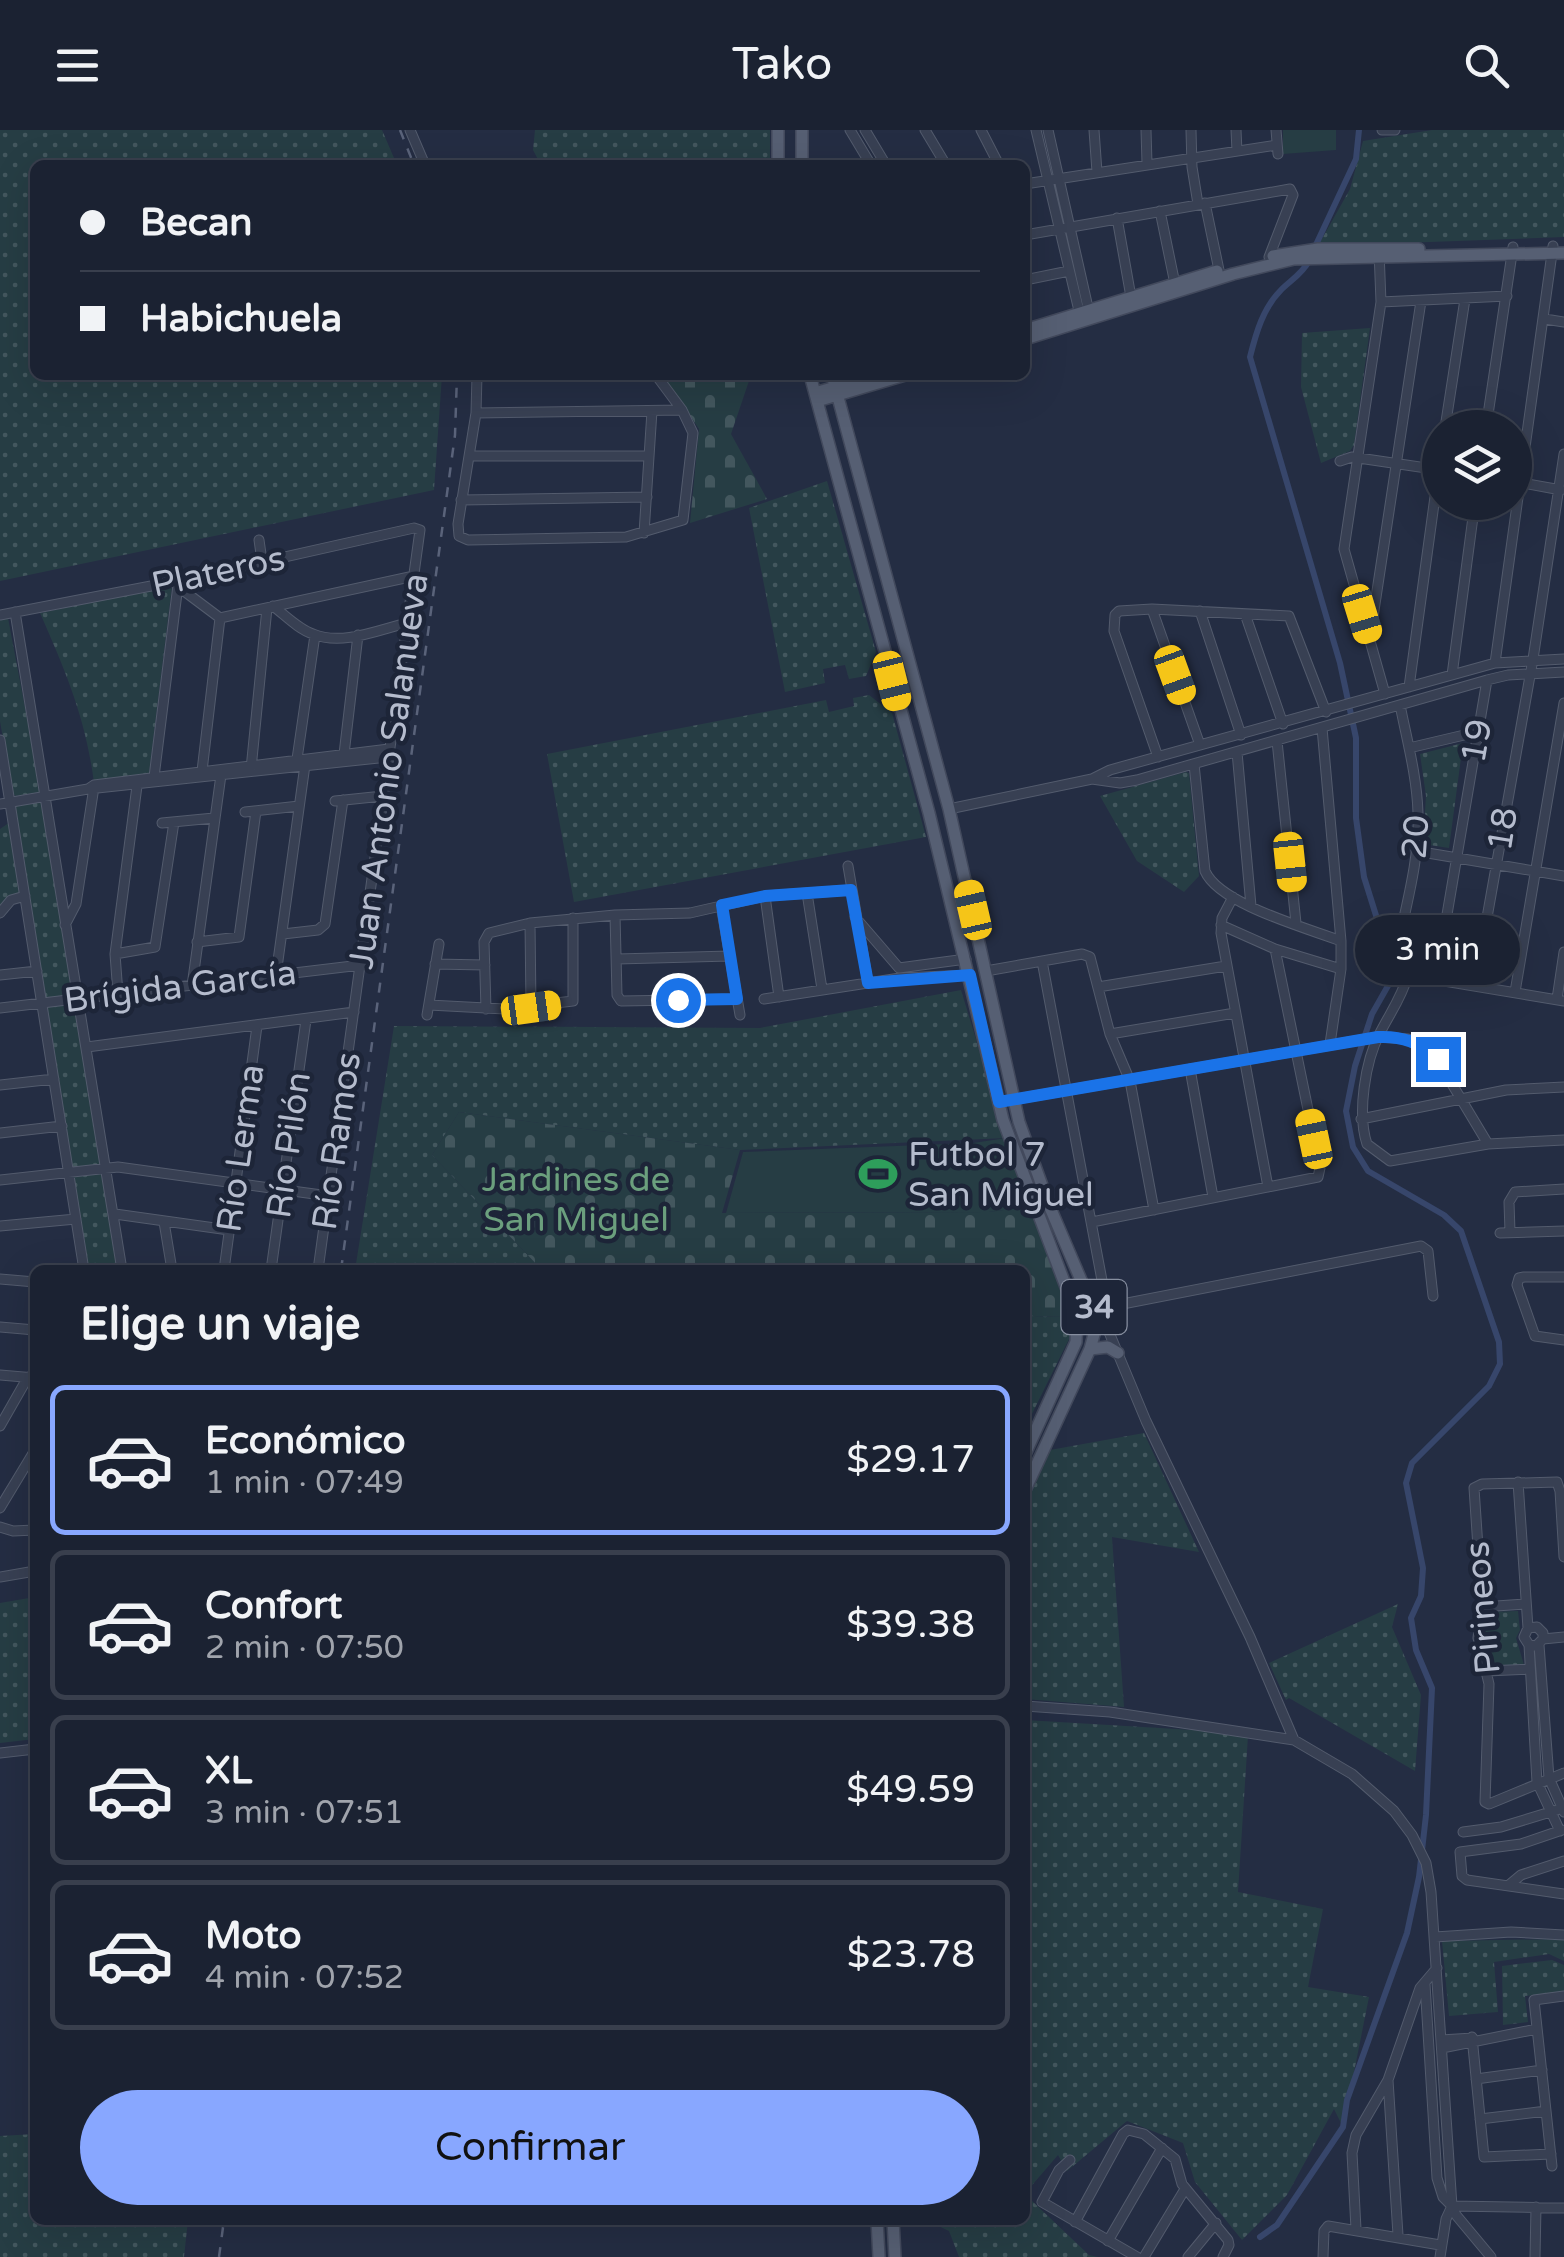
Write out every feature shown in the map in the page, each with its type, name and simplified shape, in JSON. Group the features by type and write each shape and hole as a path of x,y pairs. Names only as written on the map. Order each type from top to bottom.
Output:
{"main road":[{"path":"778,130 778,160"},
{"path":"802,130 802,160"},
{"path":"1030,337 1131,297 1269,256 1558,250"},
{"path":"1030,329 1306,254"},
{"name":"34","path":"811,380 970,975 999,1102 1018,1166 1077,1316 1076,1342 1030,1443"},
{"path":"816,397 835,386 873,380"},
{"name":"34","path":"835,386 949,809 1014,1099 1049,1205 1100,1316 1090,1350 1030,1479"},
{"path":"1090,1350 1116,1348"},
{"path":"878,2225 879,2257"},
{"path":"893,2225 895,2257"}],"street":[{"path":"410,130 423,160"},
{"path":"850,130 868,160"},
{"path":"865,130 883,160"},
{"path":"925,130 943,160"},
{"path":"981,130 997,160"},
{"path":"1036,130 1053,179 1086,316"},
{"path":"1048,130 1053,179"},
{"path":"1094,130 1096,172"},
{"path":"1146,130 1147,163"},
{"path":"1191,130 1191,157 1220,270"},
{"path":"1236,130 1237,150"},
{"path":"1030,183 1237,150 1277,150 1276,130"},
{"path":"1382,130 1395,130"},
{"path":"864,154 874,146"},
{"path":"1030,233 1288,188 1293,196 1269,256"},
{"path":"1160,211 1175,284"},
{"path":"1117,218 1131,297"},
{"path":"1064,228 1069,271 1086,316"},
{"path":"1529,410 1558,250"},
{"path":"1489,410 1513,251"},
{"path":"1379,253 1380,302 1344,549 1385,694"},
{"path":"1030,279 1069,271"},
{"path":"1380,302 1506,296"},
{"path":"1448,410 1464,299"},
{"path":"1370,640 1421,301"},
{"path":"1545,319 1564,322"},
{"path":"477,380 476,413 458,524 459,536 468,540 611,538 644,534 684,518 693,433 660,380"},
{"path":"476,413 682,410"},
{"path":"644,534 652,411"},
{"name":"18","path":"1475,985 1533,659 1564,454"},
{"path":"470,456 650,456"},
{"path":"1340,461 1358,458 1422,465"},
{"path":"1532,485 1561,490"},
{"path":"461,500 647,497"},
{"path":"1409,687 1433,520"},
{"path":"1452,675 1473,520"},
{"path":"1495,663 1512,520"},
{"name":"Plateros","path":"0,615 178,583 262,561 414,528 420,530"},
{"name":"Juan Antonio Salanueva","path":"354,1012 420,530"},
{"path":"259,540 262,561"},
{"path":"220,618 414,576"},
{"path":"178,583 220,618"},
{"path":"154,778 178,583"},
{"path":"270,607 316,635 334,638 358,636 407,622"},
{"path":"251,768 270,607"},
{"path":"1158,757 1114,631 1115,615 1126,609 1288,616 1329,711"},
{"path":"1152,609 1200,746"},
{"path":"1200,611 1242,736"},
{"path":"15,612 121,1265"},
{"path":"1245,614 1283,724"},
{"path":"202,771 220,618"},
{"path":"276,975 299,806 316,635"},
{"path":"344,754 358,636"},
{"path":"949,809 1092,779 1133,764 1495,663 1564,659"},
{"path":"1092,779 1120,783 1137,780 1486,680 1564,672"},
{"name":"19","path":"1436,980 1486,680"},
{"path":"1515,992 1564,703"},
{"name":"20","path":"1400,705 1418,796 1416,851 1395,960 1396,969 1408,975"},
{"path":"1322,728 1341,942 1330,1044"},
{"path":"1261,730 1264,744"},
{"path":"1409,748 1477,732"},
{"path":"0,740 83,1265"},
{"path":"1277,740 1296,923"},
{"path":"1237,752 1251,906"},
{"path":"303,761 389,753"},
{"path":"7,800 202,771 344,754 389,753"},
{"path":"1133,764 1137,780"},
{"path":"1194,764 1204,871 1209,880 1251,906 1341,942"},
{"path":"92,788 137,786 251,768"},
{"path":"192,986 221,775"},
{"path":"118,994 115,954 137,786"},
{"path":"65,925 76,904 92,788"},
{"path":"283,934 318,930 324,924 339,801 383,796"},
{"path":"198,942 239,937 251,812 299,806"},
{"path":"162,822 214,818"},
{"path":"1,828 12,820"},
{"path":"115,954 155,946 174,822"},
{"path":"1416,851 1564,876"},
{"path":"848,866 868,983"},
{"path":"486,1009 486,935 573,918 690,912 765,896 851,890"},
{"path":"806,892 822,990"},
{"path":"0,914 11,900 25,896"},
{"path":"765,896 780,997"},
{"path":"1233,897 1221,925 1268,1187"},
{"path":"722,905 740,1015"},
{"path":"615,915 618,999 737,999"},
{"path":"855,916 900,973"},
{"path":"439,944 428,1010 531,1008 570,1002 575,996 573,918"},
{"path":"530,924 531,1008"},
{"path":"1221,925 1274,949 1341,969"},
{"path":"1092,1222 1318,1177 1320,1168 1274,949"},
{"path":"1564,952 1560,1000 1408,975 1400,1000 1376,1037 1361,1119 1366,1144 1387,1160 1488,1144 1564,1140"},
{"path":"986,971 1087,954 1110,1034 1130,1081 1154,1210"},
{"path":"617,959 730,956"},
{"path":"764,1000 868,983 966,960"},
{"path":"1042,961 1092,1222 1100,1316 1294,1740"},
{"path":"435,964 486,965"},
{"name":"Brígida García","path":"0,1008 361,965"},
{"path":"1098,988 1226,966"},
{"path":"0,975 37,971"},
{"path":"900,973 970,975"},
{"path":"86,1047 354,1012"},
{"name":"Río Ramos","path":"319,1265 354,1012"},
{"path":"1110,1034 1235,1013"},
{"name":"Río Pilón","path":"272,1265 306,1020"},
{"name":"Río Lerma","path":"225,1265 257,1026"},
{"path":"999,1102 1352,1040 1408,1039 1438,1059 1488,1144"},
{"path":"1190,1069 1213,1197"},
{"path":"0,1085 54,1079"},
{"path":"1361,1119 1506,1090 1564,1087"},
{"path":"0,1133 62,1126"},
{"path":"0,1180 106,1166 329,1196"},
{"path":"1564,1189 1514,1192 1505,1232 1564,1231"},
{"path":"114,1214 229,1230"},
{"path":"0,1226 76,1219"},
{"path":"164,1222 171,1265"},
{"path":"1100,1316 1421,1246 1428,1251 1433,1296"},
{"path":"1564,1277 1524,1277 1517,1285 1535,1336 1564,1340"},
{"path":"0,1279 30,1282"},
{"path":"1100,1316 1116,1348"},
{"path":"0,1326 30,1329"},
{"path":"0,1375 30,1378"},
{"path":"0,1426 30,1381"},
{"path":"0,1508 30,1458"},
{"name":"Pirineos","path":"1564,1557 1559,1485 1552,1481 1518,1482 1474,1488 1482,1607 1478,1638 1488,1671 1486,1803 1564,1773"},
{"path":"1518,1482 1528,1628 1524,1637 1537,1643 1564,1637"},
{"path":"0,1527 13,1532 30,1530"},
{"path":"0,1577 30,1573"},
{"path":"1482,1607 1525,1604"},
{"path":"1528,1628 1539,1628 1529,1669 1538,1782 1560,1810"},
{"path":"1537,1643 1549,1778 1562,1830 1521,1844 1460,1852 1460,1872 1464,1878 1564,1894"},
{"path":"1488,1671 1529,1669"},
{"path":"1030,1706 1110,1712 1294,1740 1352,1774 1402,1821 1426,1862 1435,1937 1452,2206 1491,2257"},
{"path":"0,1752 30,1749"},
{"path":"1463,1832 1501,1828 1560,1810"},
{"path":"1509,1885 1522,1876 1564,1861"},
{"path":"1435,1937 1512,1932 1564,1935"},
{"path":"1356,2229 1353,2147 1368,2110 1388,2080 1416,1996 1437,1968"},
{"path":"1426,1980 1438,2178 1443,2197 1452,2206 1564,2208"},
{"path":"1552,2166 1534,2000 1564,1996"},
{"path":"1442,2044 1538,2029"},
{"path":"1473,2040 1485,2158 1551,2154"},
{"path":"1476,2078 1542,2070"},
{"path":"1388,2080 1398,2236"},
{"path":"1480,2120 1546,2111"},
{"path":"1075,2222 1122,2134 1138,2130 1175,2159 1185,2189 1230,2243 1223,2257"},
{"path":"1108,2241 1162,2148"},
{"path":"1070,2160 1059,2170 1042,2200 1140,2257 1185,2189"},
{"path":"1440,2257 1452,2206"},
{"path":"1535,2257 1536,2208"},
{"path":"1188,2257 1216,2223"},
{"path":"1323,2257 1326,2227 1440,2245"}],"green space":[{"path":"0,130 382,130 395,160 30,160 30,380 442,380 434,490 0,581"},
{"path":"535,130 770,130 770,160 538,160 533,150"},
{"path":"1283,130 1336,130 1336,150 1283,154"},
{"path":"1432,130 1564,130 1564,237 1318,246 1350,189 1363,141"},
{"path":"1370,328 1354,445 1350,451 1321,463 1301,387 1302,333"},
{"path":"666,380 749,380 731,434 767,499 690,523 699,429"},
{"path":"827,481 876,652 866,676 849,679 845,665 823,669 825,683 785,692 749,508"},
{"path":"172,586 149,774 94,783 74,696 40,613"},
{"path":"8,618 41,792 16,796 12,793 0,721 0,620"},
{"path":"869,695 892,713 926,837 574,902 547,754 826,700 829,712 854,706 853,698"},
{"path":"1463,743 1449,848 1423,844 1426,796 1420,754"},
{"path":"1186,772 1199,876 1184,892 1137,861 1100,796"},
{"path":"42,800 73,995 46,998 14,804"},
{"path":"13,820 25,896 11,900 0,914 0,829"},
{"path":"961,990 1006,1138 740,1150 459,1112 432,1155 537,1265 356,1265 394,1026 760,1028"},
{"path":"78,999 121,1265 83,1265 42,1003"},
{"name":"Jardines de San Miguel","path":"459,1112 740,1150 722,1213 989,1212 1032,1206 1069,1317 1030,1316 1030,1265 537,1265 432,1155"},
{"name":"Futbol 7 San Miguel","path":"1006,1138 1032,1206 989,1212 726,1213 743,1152 973,1143"},
{"path":"1030,1316 1069,1317 1073,1331 1030,1418"},
{"path":"1144,1433 1199,1552 1112,1537 1124,1707 1030,1699 1030,1495 1050,1450"},
{"path":"30,1598 30,1740 0,1743 0,1603"},
{"path":"1398,1604 1392,1627 1421,1695 1415,1771 1289,1698 1286,1700 1269,1663"},
{"path":"1518,1611 1520,1630 1516,1638 1524,1665 1490,1665 1482,1636 1489,1612"},
{"path":"1030,1720 1248,1736 1238,1892 1323,1909 1308,1987 1369,1997 1343,2127 1334,2109 1287,2195 1242,2240 1195,2182 1183,2143 1127,2121 1067,2171 1058,2155 1030,2188"},
{"path":"1564,1939 1564,1961 1549,1954 1494,1962 1498,2012 1449,2016 1442,1941"},
{"path":"1552,1960 1564,1965 1564,1992 1525,1996 1528,2022 1503,2025 1502,1966"},
{"path":"30,2134 30,2225 187,2225 184,2257 0,2257 0,2136"},
{"path":"1030,2199 1089,2255 1098,2257 959,2257 949,2231 936,2225 1030,2225"}],"waterway":[{"path":"1314,249 1356,159 1359,130"},
{"path":"1260,2237 1277,2225 1343,2127 1347,2100 1407,1933 1426,1815 1432,1688 1416,1650 1411,1618 1421,1596 1423,1568 1406,1483 1412,1463 1489,1386 1500,1364 1499,1342 1461,1231 1444,1215 1368,1171 1353,1147 1346,1111 1372,1014 1389,984 1389,957 1364,877 1356,818 1356,738 1340,663 1250,357 1269,305 1309,261"}],"railway":[{"path":"400,130 412,160"},
{"path":"342,1265 455,435 457,380"},
{"path":"219,2257 223,2225"}],"place":[{"name":"Futbol 7 San Miguel","path":"878,1174"}],"route":[{"path":"678,1000 737,999 722,905 765,896 851,890 868,983 970,975 999,1102 1378,1037 1408,1039 1438,1059"}]}
